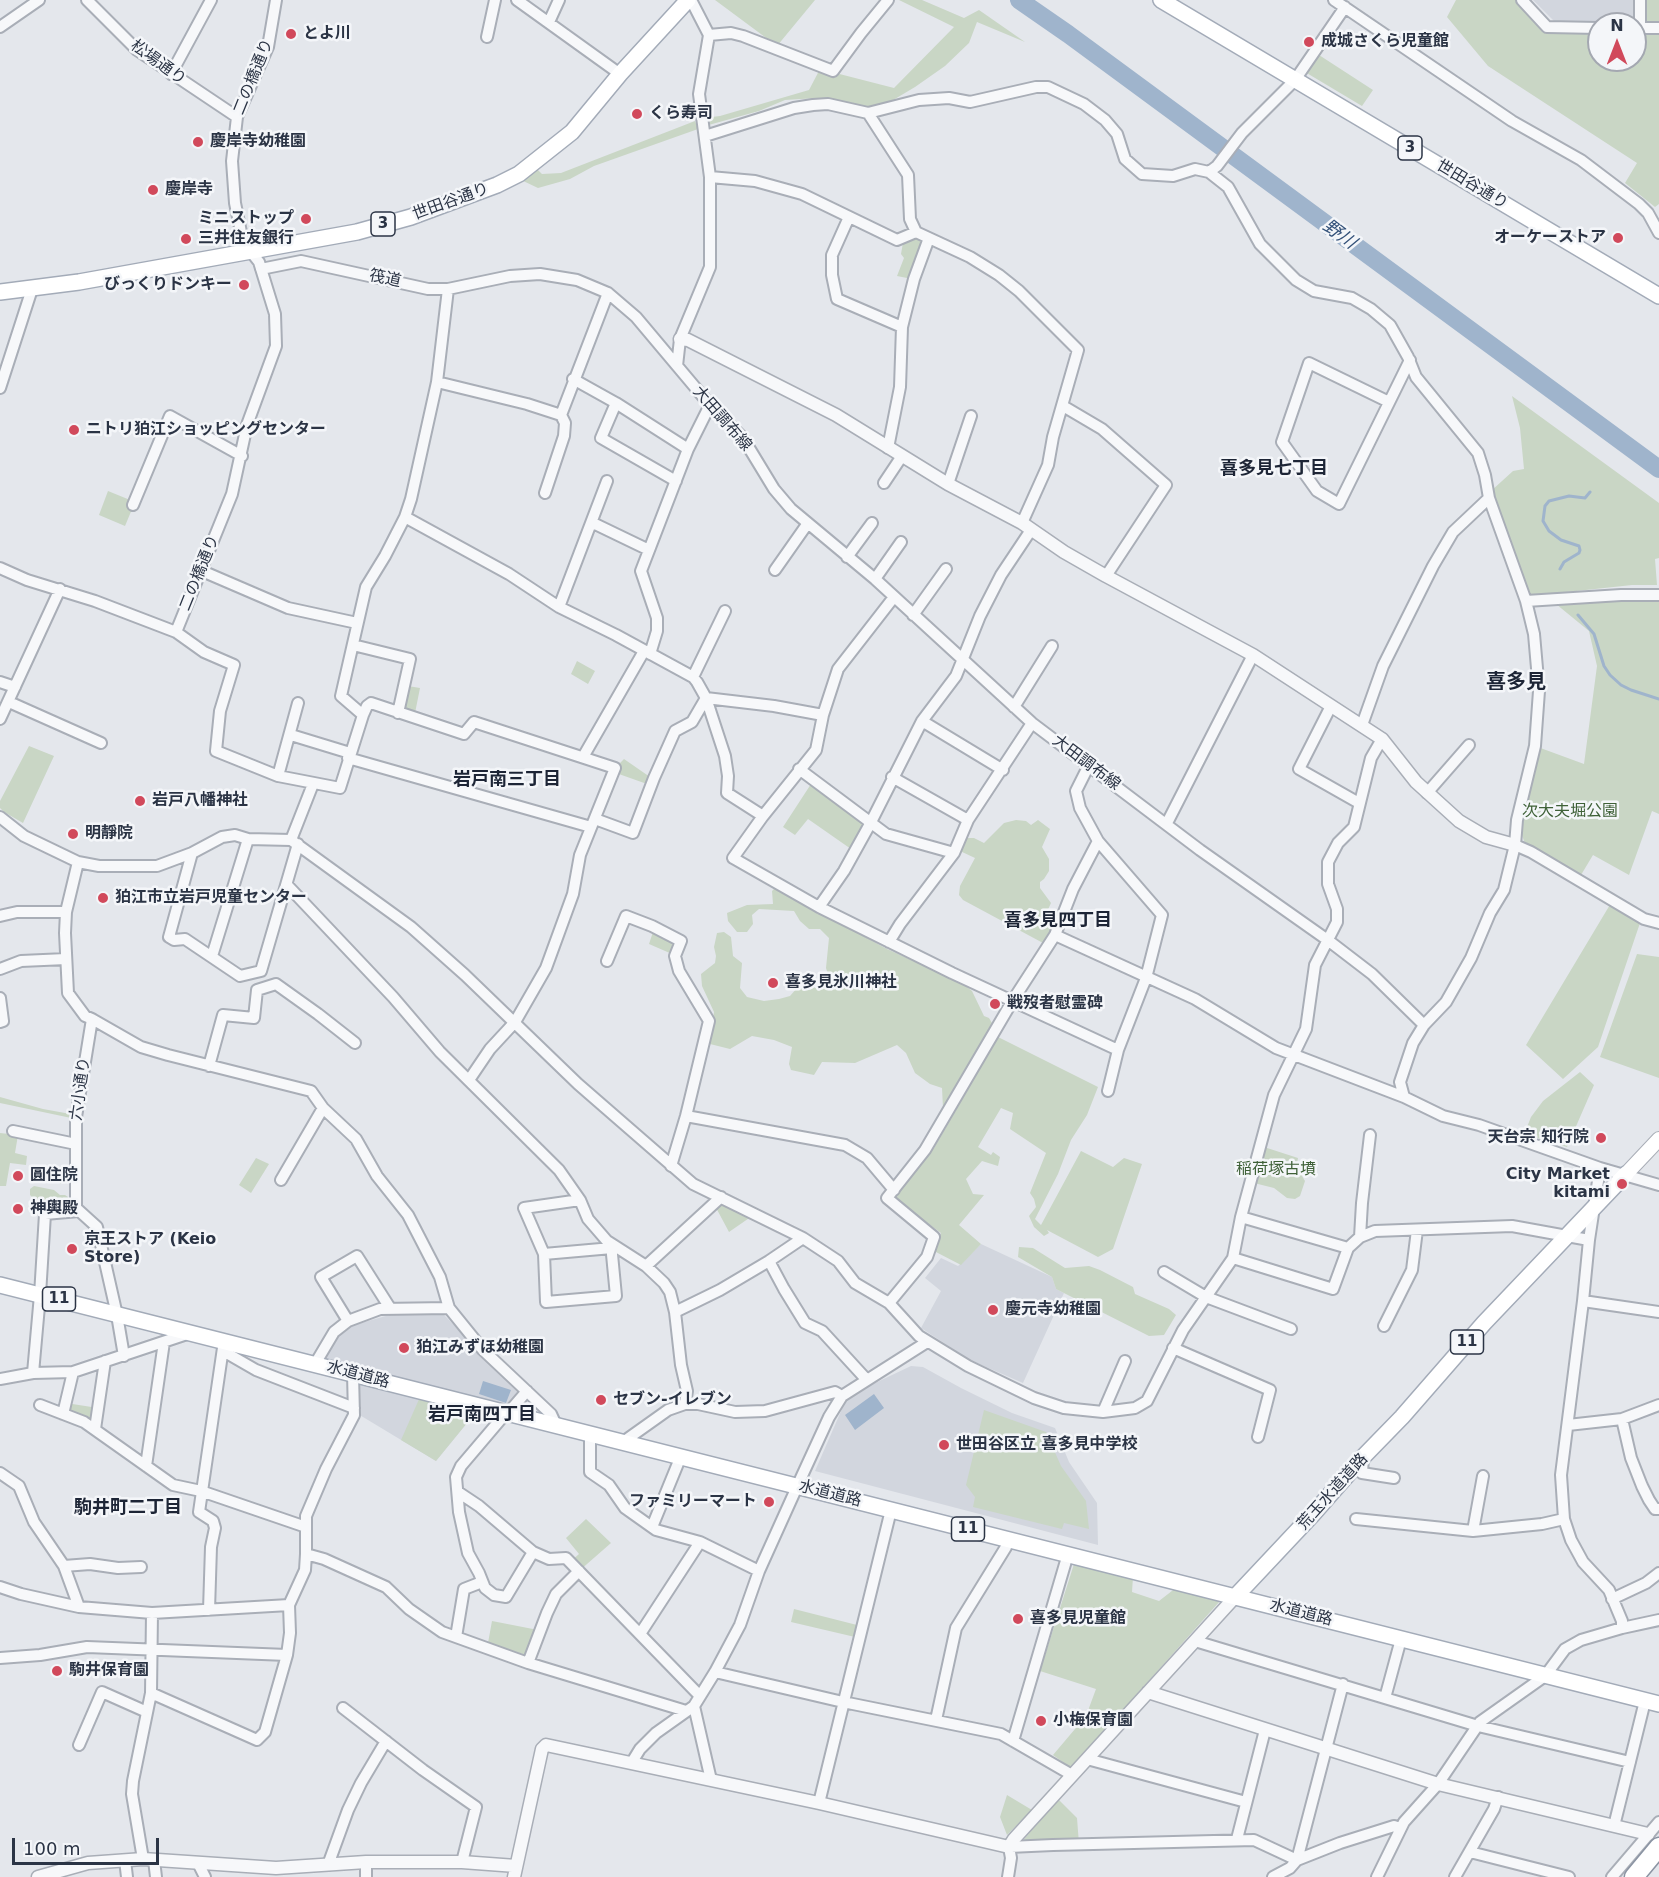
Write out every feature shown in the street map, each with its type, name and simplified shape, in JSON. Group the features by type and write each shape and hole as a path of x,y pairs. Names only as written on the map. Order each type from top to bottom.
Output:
{"highway":[{"path":"1634,1877 1655,1842"}],"main road":[{"name":"世田谷通り","path":"0,292 32,289 357,232 411,217 510,179 572,132 620,74 690,0"},
{"name":"世田谷通り","path":"1161,0 1659,296"},
{"name":"荒玉水道道路","path":"1235,1596 1402,1417 1484,1323 1659,1139"},
{"name":"水道道路","path":"0,1285 190,1333 223,1346 315,1364 1652,1702"}],"street":[{"path":"0,27 39,0"},
{"name":"松場通り","path":"87,0 137,50 237,117"},
{"path":"171,74 211,0"},
{"name":"二の橋通り","path":"276,0 268,47 237,117 232,161 235,202 243,242 259,262 275,314 276,346 247,424 242,456 232,494 176,632 204,652 234,665 220,711 216,751 278,776 340,788 349,755"},
{"path":"487,37 495,0"},
{"path":"517,0 620,74"},
{"path":"549,22 559,0"},
{"path":"676,366 680,339 709,272 710,177 699,94 709,35 690,0"},
{"path":"709,35 731,33 743,36 833,71 888,0"},
{"path":"1334,0 1512,121 1581,160 1639,204 1648,213 1659,233"},
{"path":"1522,0 1547,27 1587,28"},
{"path":"1213,169 1239,136 1295,80 1345,7"},
{"path":"705,136 794,108 813,105 828,104 868,113 919,100 949,98 970,102 1036,87 1048,87 1084,104 1105,120 1117,134 1125,159 1142,174 1173,176 1195,169 1213,169"},
{"path":"819,907 844,871 922,721 957,676 962,659 1026,526 1048,465 1053,437 1078,350 1019,291 999,275 970,257 916,232 910,219 908,175 868,113"},
{"path":"1213,169 1228,187 1260,244 1296,280 1314,291 1352,298 1371,309 1389,325 1410,360 1416,378 1478,453 1489,498 1526,602 1536,654 1539,716 1535,746 1517,820 1515,845 1504,890 1490,914 1471,958 1446,1002 1424,1024 1413,1043 1400,1082 1404,1097"},
{"path":"710,177 754,181 802,194 897,240 916,232"},
{"path":"849,217 832,255 832,275 837,300 902,327"},
{"path":"888,448 900,387 902,327 914,279 928,238"},
{"name":"筏道","path":"261,269 301,261 428,289 448,289 510,276"},
{"name":"大田調布線","path":"510,276 540,274 566,278 577,280 608,293 636,317 710,405 743,438 774,489 791,509 875,579 1032,723 1200,850 1372,974 1424,1024"},
{"path":"0,388 32,289"},
{"path":"363,715 341,696 366,586 385,556 405,517 411,499 437,382 448,289"},
{"path":"561,415 608,293"},
{"path":"680,339 688,340 836,415 948,484 1026,526 1106,576 1253,655 1382,740 1427,793 1460,821 1486,837 1531,852 1644,919 1659,923"},
{"path":"1389,402 1309,363 1282,442 1317,491 1339,504 1410,360"},
{"path":"573,379 688,449"},
{"path":"437,382 527,404 561,415 566,423 564,436 545,493"},
{"path":"615,403 602,438 676,481"},
{"path":"583,758 647,653 657,631 657,618 640,571 688,449 710,405"},
{"path":"1063,406 1102,429 1166,485 1106,576"},
{"path":"133,505 170,416 242,456"},
{"path":"948,484 971,416"},
{"path":"884,483 902,456"},
{"path":"559,607 608,481"},
{"path":"1362,725 1383,666 1433,566 1453,532 1489,498"},
{"path":"405,517 509,574 559,607 693,677 706,698 725,756 728,776 727,793 763,816"},
{"path":"593,523 649,550"},
{"path":"775,570 808,523"},
{"path":"848,557 872,524"},
{"path":"875,579 901,542"},
{"path":"0,568 27,580 95,601 176,632"},
{"path":"913,615 946,568"},
{"path":"202,571 288,608 357,623"},
{"path":"0,719 60,589"},
{"path":"1526,602 1621,595 1659,595"},
{"path":"894,597 838,669 823,714 816,750 799,769 733,858 819,907 889,942 1118,1050"},
{"path":"693,677 725,611"},
{"path":"353,645 410,659 398,713"},
{"path":"1014,707 1052,646"},
{"path":"1167,824 1253,655"},
{"path":"0,682 15,687"},
{"path":"706,698 774,705 823,714"},
{"path":"291,735 349,755 633,833 675,731 692,722 706,698"},
{"path":"9,702 100,742"},
{"path":"278,776 298,703"},
{"path":"349,755 363,715 371,703 465,734 474,722 615,768 580,855 573,894 546,968 515,1022 490,1049 469,1080"},
{"path":"1331,706 1299,769 1359,803"},
{"path":"922,721 1003,770"},
{"path":"889,942 954,853 968,820 1032,723"},
{"path":"0,817 24,836 78,862 99,866 157,866 192,854 222,837 236,836 294,842 411,927 515,1022 578,1084 693,1184 803,1238 838,1261 855,1283 889,1303 919,1336 968,1366 1034,1398 1064,1408 1103,1412 1136,1408 1147,1401 1173,1348 1233,1258 1241,1217 1274,1095 1306,1029 1315,965 1337,922 1337,909 1328,884 1328,862 1338,843 1354,827 1371,758 1382,740"},
{"path":"1427,793 1469,744"},
{"path":"1089,765 1076,791 1080,808 1098,841 1162,915 1146,978 1118,1050 1108,1091"},
{"path":"799,769 886,834 954,853"},
{"path":"892,777 968,820"},
{"path":"192,854 169,937 174,940 185,939 240,976 261,971 287,885 294,842 313,784"},
{"path":"212,956 248,839"},
{"path":"889,1303 927,1257 934,1237 887,1198 926,1150 1013,1000 1055,935 1073,889 1098,841"},
{"path":"78,862 66,912 64,933 68,993 85,1016 141,1047 311,1091 323,1108 356,1139 377,1176 408,1215 440,1276 449,1308 483,1350 551,1414 556,1425"},
{"path":"287,885 393,997 440,1052 559,1170 580,1200 588,1220 611,1246 646,1266 664,1283 670,1292 675,1312 681,1365 687,1391 685,1404"},
{"path":"0,916 17,912 66,912"},
{"path":"607,961 626,916 681,941 675,956 678,971 709,1021 686,1116 671,1166"},
{"path":"1055,935 1195,999 1276,1048 1404,1097 1443,1116 1479,1125 1600,1168 1659,1185"},
{"path":"0,969 21,961 66,959"},
{"path":"209,1066 223,1015 254,1018 257,990 276,984 355,1043"},
{"path":"0,998 3,1021 0,1022"},
{"name":"六小通り","path":"79,1211 76,1208 76,1117 92,1019"},
{"path":"281,1180 323,1108"},
{"path":"686,1116 845,1145 867,1158 894,1190"},
{"path":"13,1131 76,1144"},
{"path":"1360,1237 1370,1135"},
{"path":"1600,1168 1589,1240 1561,1475 1564,1519 1571,1540 1583,1562 1609,1590 1622,1621 1622,1628"},
{"path":"646,1266 721,1197"},
{"path":"580,1200 524,1208 544,1254 546,1302 616,1296 611,1246"},
{"path":"33,1373 45,1214 79,1211 97,1227 124,1356"},
{"path":"1241,1217 1348,1248"},
{"path":"1233,1258 1333,1289 1348,1248 1360,1237 1374,1231 1512,1226 1589,1240"},
{"path":"1384,1326 1412,1270 1416,1230"},
{"path":"675,1312 769,1262 803,1238"},
{"path":"544,1254 611,1246"},
{"path":"348,1321 321,1277 357,1256 390,1308"},
{"path":"769,1262 805,1323 822,1331 866,1379"},
{"path":"1164,1272 1206,1297 1291,1329"},
{"path":"1583,1301 1659,1312"},
{"path":"315,1364 334,1332 348,1321 390,1308 449,1308"},
{"path":"0,1379 33,1373 73,1372 190,1333"},
{"path":"146,1466 164,1342"},
{"path":"632,1762 640,1749 656,1733 690,1709 715,1672 740,1625 759,1571 797,1486 829,1417 842,1396 927,1342"},
{"path":"209,1610 211,1546 215,1528 213,1521 199,1512 223,1346 256,1370 354,1408"},
{"path":"1173,1348 1270,1390 1258,1437"},
{"path":"95,1429 105,1361"},
{"path":"1103,1412 1125,1361"},
{"path":"63,1414 73,1372"},
{"path":"151,1693 257,1740 265,1732 287,1655 290,1633 289,1605 305,1570 306,1516 326,1468 354,1415 353,1374"},
{"path":"527,1391 461,1466 456,1477 459,1512 468,1553 485,1588 494,1595 506,1597 533,1552"},
{"path":"623,1442 668,1410 685,1404 698,1404 735,1412 765,1411 835,1392 842,1396"},
{"path":"1568,1425 1622,1419 1659,1405"},
{"path":"40,1406 84,1422 173,1485 201,1491 306,1527"},
{"path":"1622,1419 1631,1458 1642,1486 1655,1509 1659,1509"},
{"path":"590,1433 590,1472 609,1485 625,1508 656,1530 700,1542 759,1571"},
{"path":"652,1527 681,1456"},
{"path":"1363,1457 1362,1473 1394,1478"},
{"path":"0,1473 19,1486 34,1522 64,1566 79,1607"},
{"path":"1473,1531 1483,1476"},
{"path":"458,1492 479,1506 533,1552 549,1559 566,1558 700,1696"},
{"path":"819,1803 891,1510"},
{"path":"1356,1519 1473,1531 1542,1524 1564,1519"},
{"path":"936,1720 956,1628 1006,1546 1008,1539"},
{"path":"640,1634 700,1542"},
{"path":"306,1554 324,1559 386,1587 423,1620 442,1632 528,1663 690,1709"},
{"path":"1013,1741 1068,1554"},
{"path":"64,1566 90,1564 118,1568 141,1567"},
{"path":"528,1663 556,1594 579,1571"},
{"path":"1612,1599 1646,1583 1659,1573"},
{"path":"456,1637 464,1589 482,1582"},
{"path":"0,1587 79,1607 152,1612 289,1605"},
{"name":"荒玉水道道路","path":"1010,1847 1014,1839 1235,1596"},
{"path":"152,1612 151,1693 132,1794 148,1860 156,1877"},
{"path":"1377,1877 1400,1828 1438,1784 1478,1726 1488,1716 1545,1676 1565,1649 1581,1640 1659,1620"},
{"path":"1385,1698 1401,1639"},
{"path":"1195,1641 1478,1726 1630,1762"},
{"path":"0,1658 87,1647 287,1655"},
{"path":"715,1672 843,1702 1001,1734 1072,1775"},
{"path":"1298,1860 1342,1684"},
{"path":"79,1745 102,1692 147,1712"},
{"path":"1148,1692 1438,1784 1614,1826 1655,1842"},
{"path":"1614,1826 1630,1762 1652,1702"},
{"path":"343,1708 476,1807 462,1862"},
{"path":"690,1709 711,1780"},
{"path":"1237,1839 1265,1730"},
{"path":"328,1865 348,1810 386,1741"},
{"path":"38,1877 88,1863 125,1860 276,1869 366,1862 462,1862 515,1872 542,1749 546,1745 819,1803 1010,1847 1237,1839 1254,1840 1298,1860"},
{"path":"1087,1759 1246,1802"},
{"path":"1455,1877 1494,1809 1498,1797"},
{"path":"1612,1877 1655,1842 1659,1822"},
{"path":"1273,1877 1290,1868 1298,1860 1369,1833 1394,1826 1400,1828"},
{"path":"1008,1877 1010,1847"},
{"path":"1470,1852 1569,1877"},
{"path":"125,1860 127,1877"},
{"path":"366,1862 366,1877"},
{"path":"198,1863 205,1877"}],"shaded area":[{"path":"1533,0 1636,0 1636,12 1587,12 1587,24 1557,24"},
{"name":"慶元寺幼稚園","path":"981,1244 1052,1277 1056,1289 1064,1293 1023,1383 970,1360 921,1328 941,1291 925,1278 941,1258 958,1266"},
{"name":"狛江みずほ幼稚園","path":"407,1310 441,1312 519,1390 520,1394 509,1407 325,1360 337,1336 354,1325"},
{"name":"世田谷区立 喜多見中学校","path":"911,1366 923,1367 1012,1413 1055,1428 1069,1462 1097,1503 1098,1545 815,1471 845,1402 852,1394"},
{"path":"357,1380 476,1412 436,1461 358,1414"}],"green space":[{"path":"715,0 815,0 777,46"},
{"path":"899,0 922,0 964,18 979,10 1025,42 977,22 969,43 945,66 873,112 853,103 820,98 785,100 759,111 705,126 703,118 720,116 809,90 820,69 894,88 954,27"},
{"path":"1456,0 1518,0 1546,31 1587,31 1587,72 1647,72 1647,32 1659,32 1659,204 1655,207 1625,183 1637,163 1488,66 1447,17"},
{"path":"1640,0 1659,0 1659,28 1647,28 1647,12 1640,12"},
{"path":"1319,55 1373,90 1362,106 1305,72"},
{"path":"695,121 698,129 594,166 570,179 538,188 519,179 536,168 542,174 561,173"},
{"path":"913,233 925,241 912,279 897,276 904,258 901,254 904,237"},
{"path":"1512,396 1659,503 1659,558 1655,559 1657,585 1632,585 1530,596 1491,491 1513,471 1524,469 1520,428"},
{"path":"108,491 135,502 125,526 99,515"},
{"name":"次大夫堀公園","path":"1659,600 1659,814 1652,811 1629,875 1593,855 1578,880 1531,852 1524,841 1517,820 1535,746 1584,764 1597,666 1589,631 1556,604"},
{"path":"577,661 595,671 588,684 571,674"},
{"path":"408,686 420,688 415,713 402,709"},
{"path":"29,746 54,756 23,823 4,812 0,808 0,801"},
{"path":"624,759 650,777 647,784 616,773 617,766"},
{"path":"811,784 866,824 851,849 808,819 795,835 783,827"},
{"path":"1016,820 1026,821 1031,825 1038,820 1050,829 1042,847 1049,859 1049,871 1040,882 1040,888 1051,903 1046,914 1055,918 1051,934 1043,943 963,900 959,895 960,886 975,858 960,851 967,838 974,838 984,843 1004,823"},
{"path":"775,888 887,949 962,983 972,991 984,1016 992,1023 943,1108 942,1088 930,1084 915,1073 906,1053 897,1045 855,1063 822,1062 814,1075 791,1070 789,1064 792,1047 774,1040 752,1036 730,1049 710,1044 714,1012 702,986 701,974 715,963 714,947 717,933 724,932 731,937 733,956 742,963 740,988 747,997 764,1001 779,999 790,996 797,988 807,983 819,990 830,981 826,968 829,938 820,929 809,929 794,911 759,909 752,915 753,924 747,932 737,932 728,921 727,913 747,905 773,904 772,891"},
{"path":"1611,903 1640,923 1598,1047 1563,1079 1526,1045"},
{"path":"654,929 672,939 675,945 672,954 649,944"},
{"path":"1637,954 1659,957 1659,1078 1600,1057"},
{"path":"998,1037 1098,1087 1087,1115 1071,1140 1058,1174 1035,1219 1041,1225 1081,1151 1113,1167 1124,1158 1142,1164 1113,1249 1098,1257 1047,1230 1049,1233 1044,1236 1034,1227 1029,1216 1036,1207 1030,1193 1046,1153 1010,1129 1013,1113 1001,1108 978,1147 991,1155 993,1152 1000,1157 998,1166 982,1161 966,1179 973,1194 984,1195 959,1225 981,1244 961,1265 934,1251 941,1233 893,1198 934,1148"},
{"path":"1580,1072 1594,1085 1567,1147 1525,1132 1531,1117 1543,1101"},
{"path":"0,1097 76,1115 76,1119 0,1103"},
{"path":"0,1133 18,1135 15,1153 27,1156 26,1165 10,1163 6,1186 0,1186"},
{"name":"稲荷塚古墳","path":"1264,1147 1298,1158 1296,1169 1305,1181 1300,1196 1295,1199 1287,1198 1274,1188 1254,1183"},
{"path":"256,1158 269,1164 251,1193 239,1185"},
{"path":"56,1167 61,1170 60,1178 63,1181 61,1184 53,1180 51,1172 52,1168"},
{"path":"34,1186 65,1195 68,1197 66,1203 63,1205 37,1202 30,1195 30,1189"},
{"path":"721,1197 755,1214 729,1232 714,1204"},
{"path":"1019,1247 1033,1248 1065,1268 1089,1266 1100,1270 1133,1287 1135,1294 1169,1309 1176,1315 1164,1335 1149,1336 1056,1289 1052,1277 1018,1257"},
{"path":"420,1397 476,1412 436,1461 401,1440"},
{"path":"66,1403 98,1408 95,1429 63,1414"},
{"path":"984,1410 1046,1432 1061,1466 1086,1501 1089,1529 1064,1523 1062,1529 973,1507 975,1497 966,1485"},
{"path":"586,1519 611,1543 579,1571 570,1562 579,1554 566,1538"},
{"path":"1074,1564 1133,1577 1132,1592 1159,1601 1177,1587 1220,1601 1071,1768 1053,1755 1086,1716 1096,1689 1040,1671"},
{"path":"794,1609 857,1625 855,1637 791,1622"},
{"path":"492,1621 538,1630 529,1656 488,1643"},
{"path":"1007,1795 1032,1810 1007,1835 1000,1817"},
{"path":"1058,1799 1077,1818 1079,1844 1020,1844"}],"water":[{"path":"483,1381 511,1390 506,1403 479,1394"},
{"path":"874,1394 884,1408 855,1430 845,1415"}],"waterway":[{"name":"野川","path":"1019,0 1659,469"},
{"path":"1560,569 1564,562 1580,550 1579,546 1561,540 1549,531 1543,521 1545,506 1549,501 1569,496 1585,498 1590,492"},
{"path":"1578,615 1594,634 1604,666 1610,675 1631,690 1659,699"}],"place":[{"name":"とよ川","path":"291,34"},
{"name":"成城さくら児童館","path":"1309,42"},
{"name":"くら寿司","path":"637,114"},
{"name":"慶岸寺幼稚園","path":"198,142"},
{"name":"慶岸寺","path":"153,190"},
{"name":"ミニストップ","path":"306,219"},
{"name":"オーケーストア","path":"1618,238"},
{"name":"三井住友銀行","path":"186,239"},
{"name":"びっくりドンキー","path":"244,285"},
{"name":"ニトリ狛江ショッピングセンター","path":"74,430"},
{"name":"岩戸八幡神社","path":"140,801"},
{"name":"明靜院","path":"73,834"},
{"name":"狛江市立岩戸児童センター","path":"103,898"},
{"name":"喜多見氷川神社","path":"773,983"},
{"name":"戦歿者慰霊碑","path":"995,1004"},
{"name":"天台宗 知行院","path":"1601,1138"},
{"name":"圓住院","path":"18,1176"},
{"name":"City Market kitami","path":"1622,1184"},
{"name":"神輿殿","path":"18,1209"},
{"name":"京王ストア (Keio Store)","path":"72,1249"},
{"name":"慶元寺幼稚園","path":"993,1310"},
{"name":"狛江みずほ幼稚園","path":"404,1348"},
{"name":"セブン-イレブン","path":"601,1400"},
{"name":"世田谷区立 喜多見中学校","path":"944,1445"},
{"name":"ファミリーマート","path":"769,1502"},
{"name":"喜多見児童館","path":"1018,1619"},
{"name":"駒井保育園","path":"57,1671"},
{"name":"小梅保育園","path":"1041,1721"}],"district":[{"name":"喜多見七丁目","path":"1274,469"},
{"name":"喜多見","path":"1516,683"},
{"name":"岩戸南三丁目","path":"507,780"},
{"name":"喜多見四丁目","path":"1058,921"},
{"name":"岩戸南四丁目","path":"482,1415"},
{"name":"駒井町二丁目","path":"128,1508"}]}
